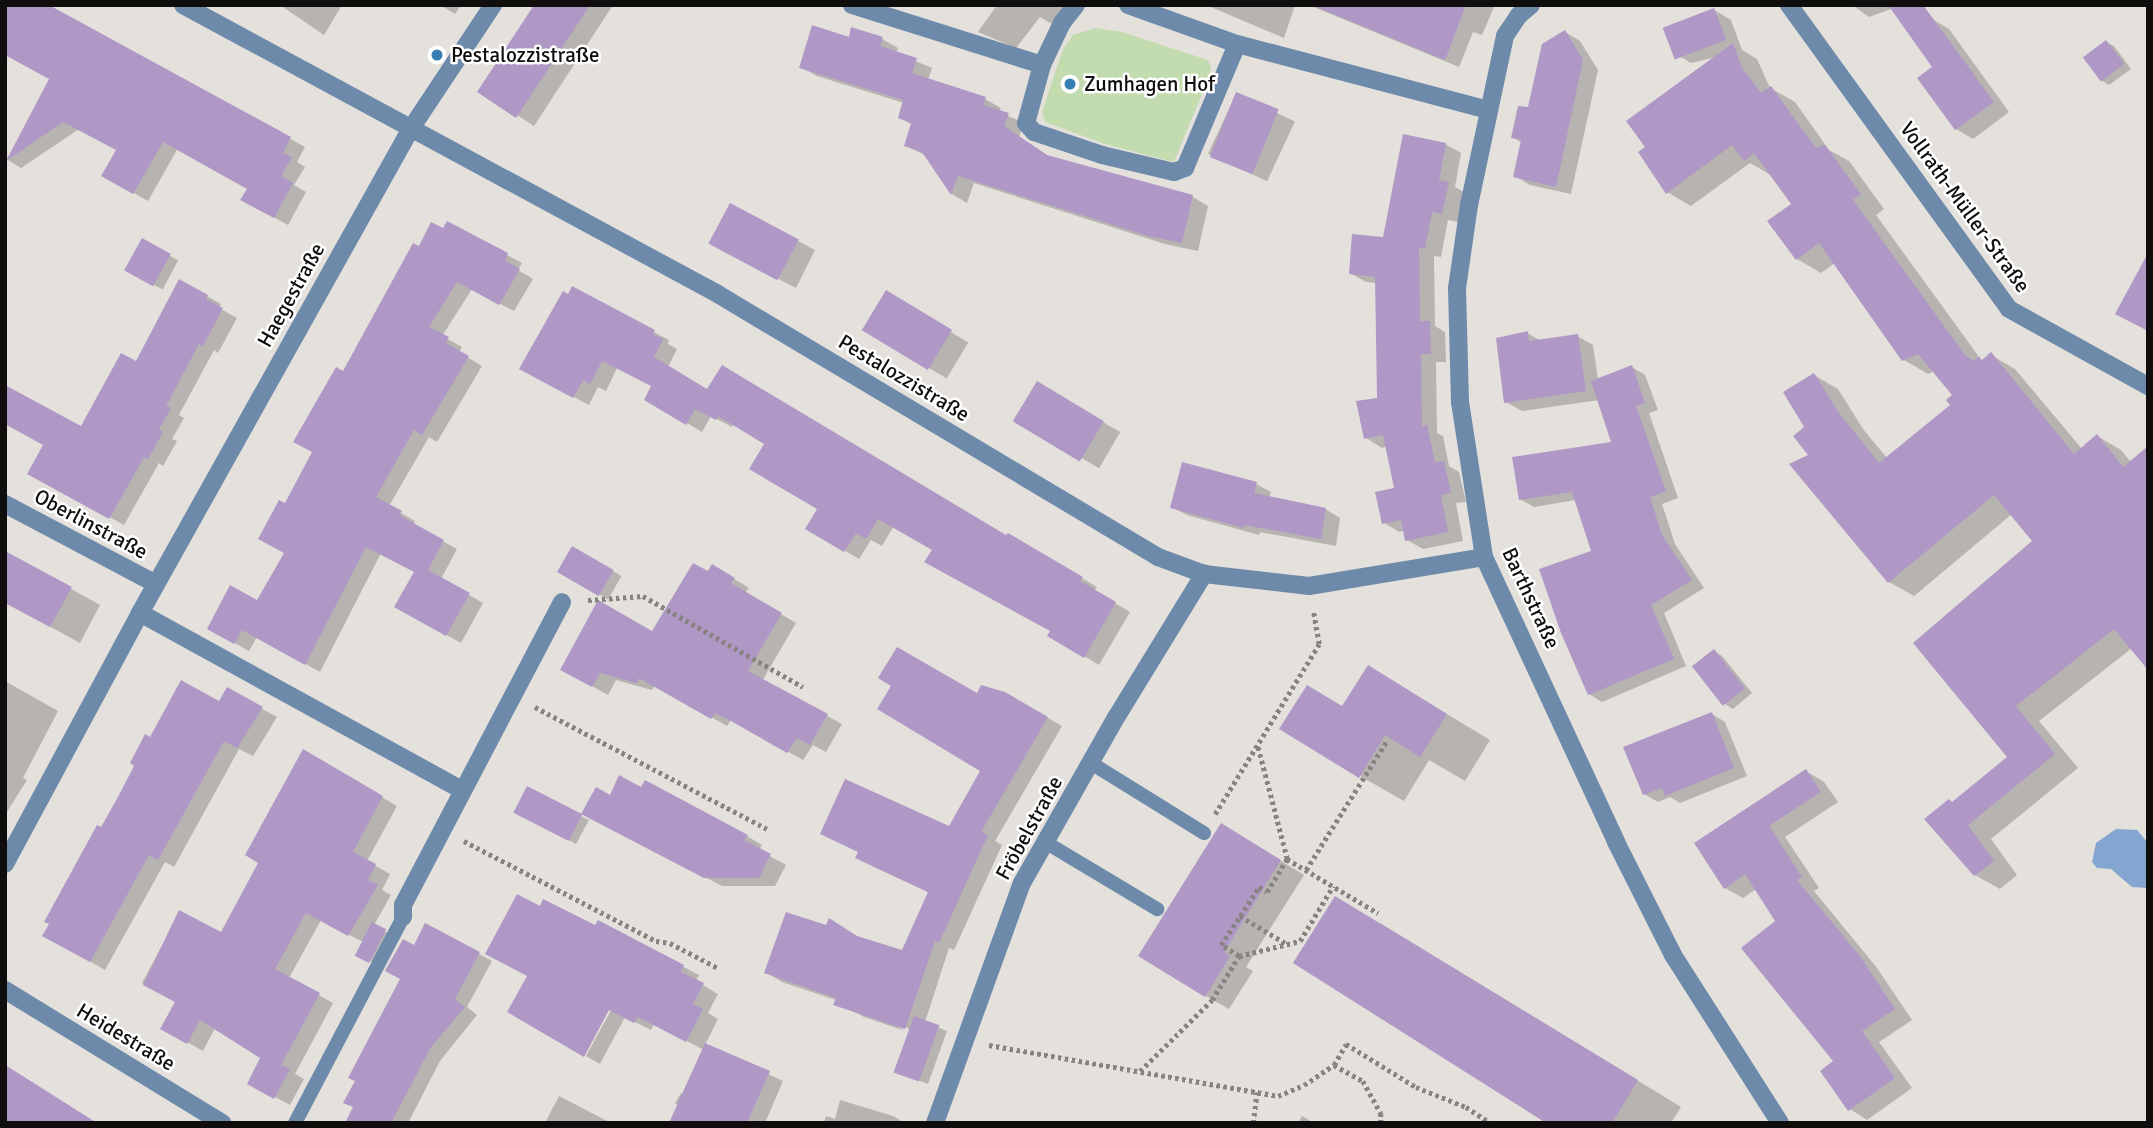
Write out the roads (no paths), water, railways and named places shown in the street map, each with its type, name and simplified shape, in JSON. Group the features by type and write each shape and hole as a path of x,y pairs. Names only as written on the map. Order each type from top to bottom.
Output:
{"street":[{"name":"Pestalozzistraße","path":"183,5 716,293 1158,557 1204,574 1308,586 1484,557"},
{"name":"Haegestraße","path":"5,864 156,584 410,130 493,5"},
{"path":"852,5 1042,65"},
{"path":"1076,5 1062,23 1042,65 1027,123 1034,132 1102,155 1174,172 1185,168 1237,44"},
{"path":"1128,5 1237,44 1489,110"},
{"name":"Barthstraße","path":"1531,5 1519,15 1506,36 1489,110 1459,274 1456,346 1460,402 1484,557 1616,842 1673,955 1780,1123"},
{"name":"Vollrath-Müller-Straße","path":"1790,5 2009,309 2148,386"},
{"name":"Oberlinstraße","path":"5,504 156,584"},
{"name":"Fröbelstraße","path":"935,1123 1022,883 1204,574"},
{"path":"403,917 403,905 562,601"},
{"path":"140,613 462,790"},
{"name":"Heidestraße","path":"5,990 222,1123"}],"lane":[{"path":"1091,763 1204,833"},
{"path":"1045,842 1157,909"},
{"path":"295,1123 403,917"}],"water":[{"path":"2116,829 2137,830 2148,843 2148,888 2132,887 2111,869 2097,868 2092,862 2096,843"}],"place":[{"name":"Pestalozzistraße","path":"437,55"},
{"name":"Zumhagen Hof","path":"1070,84"}]}
